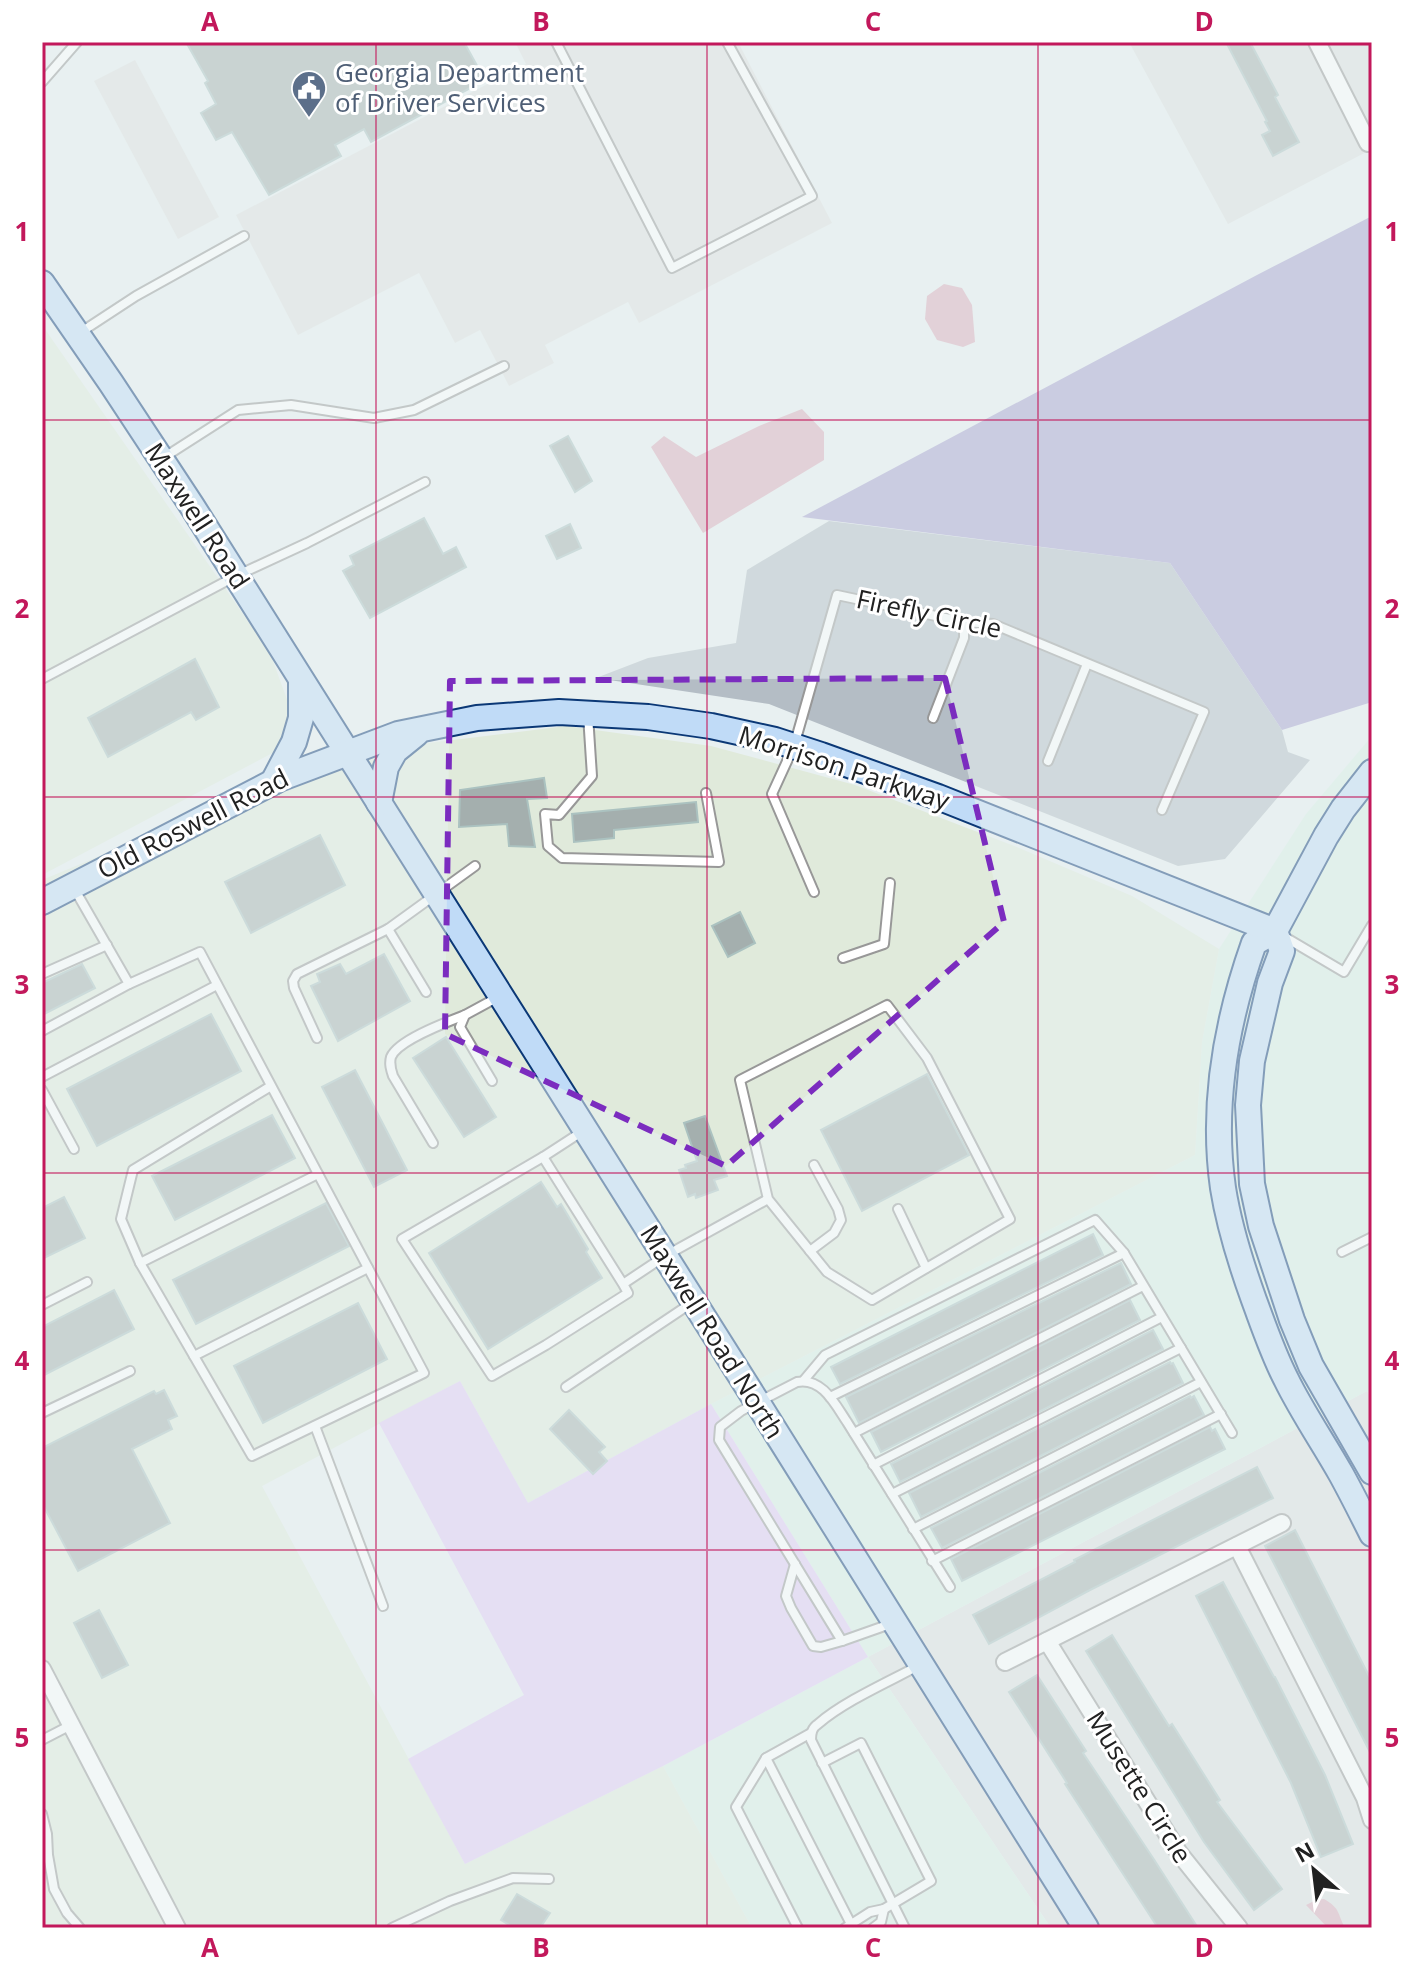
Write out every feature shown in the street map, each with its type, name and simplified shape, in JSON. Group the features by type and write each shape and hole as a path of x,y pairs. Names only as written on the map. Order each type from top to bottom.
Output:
{"street":[{"path":"1317,42 1368,143"},
{"name":"Maxwell Road","path":"42,283 161,460 348,753"},
{"path":"273,782 294,742 301,718 301,679"},
{"name":"Morrison Parkway","path":"348,753 398,734 477,718 559,712 648,717 711,726 794,746 938,797 1275,931"},
{"path":"379,803 384,771 395,751 422,729"},
{"name":"Old Roswell Road","path":"42,902 273,782 348,753"},
{"name":"Maxwell Road North","path":"348,753 1081,1920"},
{"path":"1372,772 1326,836 1275,931 1254,943 1223,1057 1219,1104 1223,1188 1233,1233 1265,1330 1285,1378 1372,1534"},
{"path":"1275,931 1282,951 1270,983 1252,1061 1248,1105 1252,1184 1275,1274 1311,1366 1372,1472"},
{"path":"1005,1662 1282,1523"},
{"path":"1237,1546 1365,1798 1372,1820"},
{"name":"Musette Circle","path":"1047,1641 1179,1853 1239,1928"},
{"path":"44,1676 177,1928"}],"lane":[{"path":"42,82 77,42"},
{"path":"556,42 672,268 812,196 727,42"},
{"path":"77,334 136,296 244,236"},
{"path":"161,460 238,410 291,405 374,418 414,410 504,366"},
{"path":"42,679 236,576 425,482"},
{"name":"Firefly Circle","path":"814,892 772,794 794,746 837,595 964,622 993,624 1204,712 1162,810"},
{"path":"933,718 964,638 964,622"},
{"path":"1048,761 1087,664"},
{"path":"588,714 592,776 559,815 545,814 548,846 562,858 719,862 706,793"},
{"path":"317,1038 294,988 293,981 297,974 388,929 475,866"},
{"path":"843,958 884,944 890,883"},
{"path":"72,886 129,984"},
{"path":"1275,931 1344,972 1372,925"},
{"path":"388,929 426,992"},
{"path":"42,974 107,945"},
{"path":"42,1031 129,984 200,952 424,1373 252,1456 140,1263 121,1219 133,1170 271,1086"},
{"path":"42,1077 217,985"},
{"path":"433,1143 393,1076 391,1057 396,1050 433,1027 465,1015 500,995"},
{"path":"887,1005 927,1058 1010,1219 872,1300 827,1272 810,1251 768,1199 740,1080 887,1005"},
{"path":"465,1015 460,1027 492,1081"},
{"path":"42,1090 74,1149"},
{"path":"543,1157 628,1293 492,1376 402,1239 585,1129"},
{"path":"810,1251 834,1233 841,1220 814,1165"},
{"path":"140,1263 318,1174"},
{"path":"623,1284 665,1256 768,1199"},
{"path":"898,1209 926,1268"},
{"path":"804,1380 825,1355 1095,1220 1124,1253 1232,1433"},
{"path":"1342,1252 1372,1237"},
{"path":"830,1397 1124,1253"},
{"path":"194,1356 368,1268"},
{"path":"42,1305 87,1282"},
{"path":"854,1433 1143,1286"},
{"path":"566,1387 693,1302"},
{"path":"873,1465 1162,1317"},
{"path":"892,1494 1181,1348"},
{"path":"42,1413 130,1371"},
{"path":"842,1641 719,1440 720,1427 757,1402 804,1380 813,1382 830,1397 950,1587"},
{"path":"913,1529 1201,1382"},
{"path":"932,1561 1221,1414"},
{"path":"315,1426 383,1606"},
{"path":"795,1564 786,1596 813,1646 842,1641 895,1622"},
{"path":"798,1928 736,1807 766,1758 811,1733 816,1725 848,1704 922,1664"},
{"path":"42,1740 71,1725"},
{"path":"811,1733 811,1740 888,1906 905,1928"},
{"path":"766,1758 850,1927 870,1912 888,1906 931,1881 861,1743 822,1763"},
{"path":"42,1814 54,1889 67,1913 80,1928"},
{"path":"392,1928 450,1901 513,1878 549,1879"},
{"path":"873,1928 881,1922 888,1906"}],"highlighted area":[{"path":"945,678 1004,922 726,1166 445,1034 450,681"}],"shaded area":[{"path":"515,42 738,42 832,223 639,323 628,302 545,345 554,363 509,386 480,330 455,343 419,273 298,335 236,215 526,64"},
{"path":"1129,42 1372,42 1372,149 1228,224"},
{"path":"135,60 219,217 178,239 94,81"},
{"path":"1372,216 1372,702 1282,730 1170,563 802,517 1257,275"},
{"path":"944,284 962,288 972,305 975,342 963,347 937,340 925,319 927,296"},
{"path":"42,325 270,653 289,705 288,738 280,749 42,875"},
{"path":"802,409 824,432 824,460 703,533 651,447 664,436 696,457"},
{"path":"829,521 1170,563 1282,730 1288,752 1310,760 1225,859 1178,866 769,704 596,678 648,658 736,643 747,570"},
{"path":"566,726 711,746 855,785 1019,848 1132,896 1219,949 1202,1042 1195,1155 711,1404 528,1503 460,1381 262,1486 465,1864 663,1766 752,1928 42,1928 42,880 348,753"},
{"path":"1372,736 1372,1400 1367,1391 868,1657 711,1404 1195,1155 1202,1042 1219,949 1306,814"},
{"path":"460,1381 528,1503 711,1404 868,1657 663,1766 465,1864 408,1759 524,1695 379,1423"},
{"path":"1367,1391 1372,1400 1372,1928 1051,1928 868,1657"},
{"path":"868,1657 1051,1928 752,1928 663,1766"},
{"path":"1324,1899 1336,1909 1345,1928 1328,1928 1306,1905"}],"building":[{"name":"Georgia Department of Driver Services","path":"186,42 464,42 485,80 371,142 364,129 335,145 341,156 269,195 232,132 216,140 201,113 216,104 205,83 208,81"},
{"path":"1226,42 1250,42 1299,142 1273,156 1262,135 1270,131 1267,121"},
{"path":"568,436 592,481 575,492 550,446"},
{"path":"424,518 443,554 456,547 466,567 370,618 343,571 354,565 350,556"},
{"path":"570,524 581,548 557,559 546,536"},
{"path":"195,659 219,707 196,720 191,712 108,757 88,718"},
{"path":"544,778 547,798 527,799 535,847 509,846 507,824 459,827 460,790"},
{"path":"696,802 698,822 614,830 614,838 574,842 572,814"},
{"path":"320,835 345,885 251,933 225,882"},
{"path":"740,912 755,943 728,957 712,926"},
{"path":"384,954 410,1001 338,1041 311,986 320,982 317,974 340,964 346,974"},
{"path":"82,964 95,988 42,1015 42,983"},
{"path":"211,1014 241,1071 97,1146 67,1089"},
{"path":"446,1037 496,1117 464,1137 413,1058"},
{"path":"355,1070 407,1170 374,1187 322,1087"},
{"path":"927,1074 969,1155 862,1211 821,1130"},
{"path":"272,1115 295,1158 175,1220 152,1176"},
{"path":"705,1116 727,1176 714,1180 718,1190 696,1198 695,1194 688,1197 679,1170 697,1161 684,1123"},
{"path":"541,1182 557,1207 561,1204 602,1278 488,1349 429,1253"},
{"path":"64,1197 85,1238 42,1259 42,1208"},
{"path":"326,1203 349,1246 196,1324 173,1280"},
{"path":"1093,1234 1103,1255 840,1384 831,1367"},
{"path":"1121,1263 1131,1284 859,1423 846,1397"},
{"path":"114,1290 134,1329 42,1376 42,1327"},
{"path":"1130,1300 1140,1320 881,1452 871,1432"},
{"path":"358,1303 387,1359 263,1423 234,1366"},
{"path":"1153,1330 1163,1349 900,1482 891,1464"},
{"path":"1170,1362 1183,1383 921,1517 909,1493"},
{"path":"164,1390 177,1416 168,1420 172,1429 132,1449 170,1523 78,1571 42,1503 42,1448 154,1391 156,1394"},
{"path":"1194,1396 1204,1415 942,1548 931,1528"},
{"path":"569,1410 605,1447 599,1452 607,1461 593,1474 550,1429"},
{"path":"1210,1427 1212,1431 1215,1429 1225,1449 962,1581 951,1559"},
{"path":"1257,1467 1273,1498 989,1644 973,1615"},
{"path":"1295,1530 1372,1682 1372,1756 1265,1546"},
{"path":"1223,1582 1325,1775 1353,1844 1321,1857 1291,1783 1196,1596"},
{"path":"99,1610 128,1665 102,1678 74,1623"},
{"path":"1112,1635 1220,1800 1217,1802 1282,1889 1254,1910 1204,1842 1086,1651"},
{"path":"1037,1675 1086,1751 1083,1753 1198,1928 1158,1928 1065,1784 1009,1692"},
{"path":"517,1894 550,1913 540,1928 514,1928 501,1920"}],"place":[{"name":"Georgia Department of Driver Services","path":"309,119"}]}
